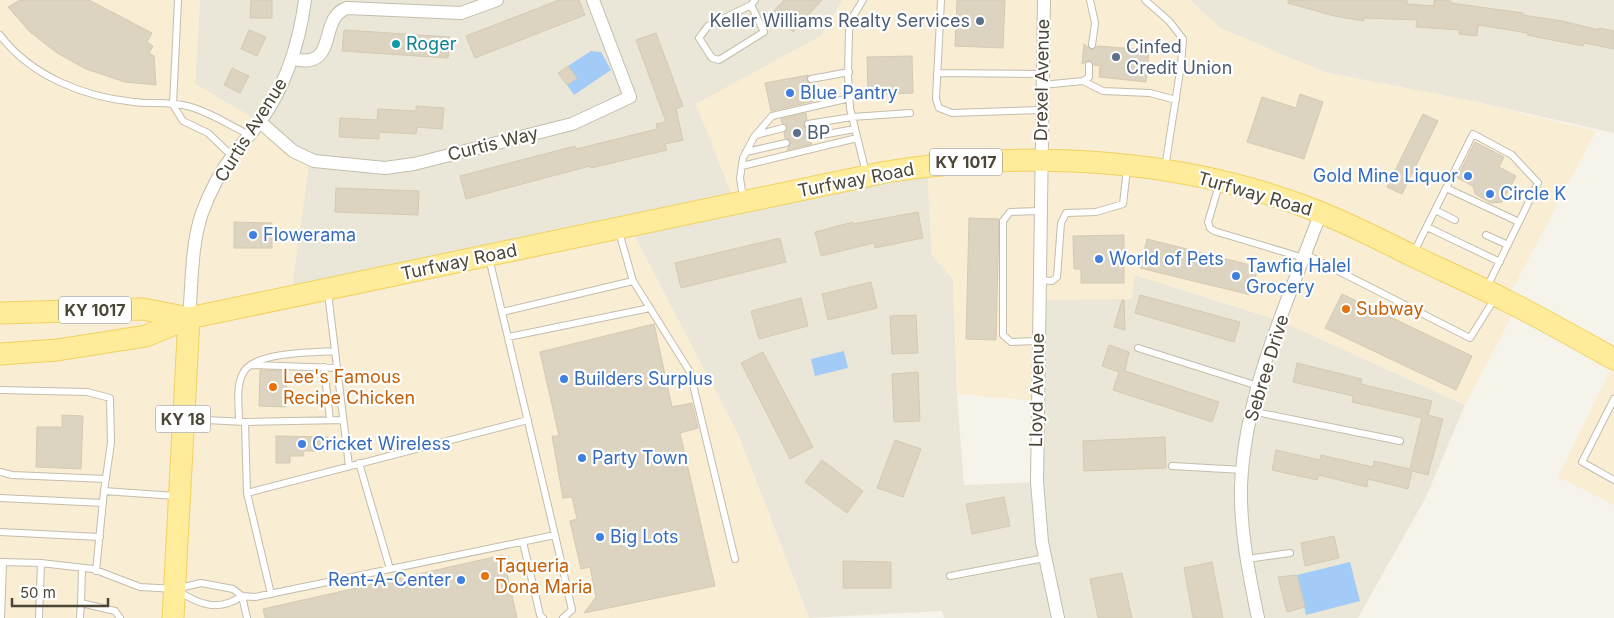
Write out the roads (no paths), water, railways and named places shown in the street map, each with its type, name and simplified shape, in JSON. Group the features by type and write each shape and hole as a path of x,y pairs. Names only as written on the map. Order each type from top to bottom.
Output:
{"main road":[{"name":"Turfway Road","path":"0,354 57,350 146,336 189,318 867,177 927,166 968,162 1041,160 1127,166 1165,171 1220,182 1283,199 1320,212 1491,293 1614,359"},
{"name":"Turfway Road","path":"0,313 143,309 189,318"},
{"name":"KY 18","path":"173,618 189,318"}],"street":[{"name":"Curtis Avenue","path":"189,318 197,237 203,211 232,156 260,122 281,89 302,27 305,0"},
{"path":"293,58 305,61 314,60 322,52 338,14 347,8 461,13 497,0"},
{"name":"Curtis Way","path":"260,122 293,151 314,161 385,168 414,164 572,124 630,98 593,0"},
{"name":"Drexel Avenue","path":"1041,160 1044,0"},
{"name":"Lloyd Avenue","path":"1041,160 1037,482 1045,558 1058,618"},
{"name":"Sebree Drive","path":"1258,618 1247,559 1241,504 1243,470 1251,411 1258,386 1320,212"}],"lane":[{"path":"178,0 173,105 183,121 208,133 232,156"},
{"path":"863,0 852,18 849,31 849,72 852,117 867,177"},
{"path":"941,0 936,99 939,108 952,113 1042,110"},
{"path":"1090,0 1095,23 1092,45"},
{"path":"1145,0 1170,21 1183,39 1165,171"},
{"path":"753,2 764,32 719,60 712,58 699,38 708,26 753,2"},
{"path":"0,35 32,66 61,83 96,96 133,102 188,106 250,135"},
{"path":"1083,81 1089,77 1089,65"},
{"path":"811,79 849,72"},
{"path":"937,73 1083,81 1103,91 1150,93 1176,100"},
{"path":"744,203 740,178 746,152 756,135 772,116 850,98"},
{"path":"808,124 852,117 910,113"},
{"path":"756,135 783,128"},
{"path":"810,137 855,129"},
{"path":"1220,182 1208,222 1210,228 1214,231 1304,256 1470,338 1491,293 1500,262 1538,183 1512,155 1473,134 1412,255"},
{"path":"742,166 858,138"},
{"path":"746,152 786,143"},
{"path":"1039,280 1052,281 1058,277 1061,223 1066,213 1096,212 1123,204 1127,166"},
{"path":"1446,188 1519,222"},
{"path":"1435,210 1456,220"},
{"path":"1038,341 1011,342 1003,335 1004,221 1010,212 1040,211"},
{"path":"1427,227 1500,262"},
{"path":"618,230 633,281 690,372 735,560"},
{"path":"1486,235 1508,245"},
{"path":"489,256 572,610 563,618"},
{"path":"502,312 633,281"},
{"path":"328,289 349,466"},
{"path":"508,337 650,308"},
{"path":"1138,348 1258,386"},
{"path":"271,594 247,493 239,384 242,373 250,365 265,357 335,351"},
{"path":"250,365 337,368"},
{"path":"324,368 330,420"},
{"path":"1,391 87,392 110,398 111,443 96,571"},
{"path":"1614,399 1582,462 1614,480"},
{"path":"1251,411 1400,441"},
{"path":"183,419 242,421 343,420"},
{"path":"247,493 528,420"},
{"path":"359,463 390,569"},
{"path":"1172,466 1243,470"},
{"path":"0,472 12,475 106,479"},
{"path":"104,491 180,496"},
{"path":"0,498 103,503"},
{"path":"0,532 100,537"},
{"path":"1,618 1,562 82,568 96,571 140,587 175,589 201,583 233,589 242,596 255,597 555,535"},
{"path":"523,542 540,616 543,618"},
{"path":"1247,559 1290,554"},
{"path":"950,576 1045,558"},
{"path":"39,618 41,564"},
{"path":"80,618 82,568"},
{"path":"175,589 198,604 230,605 242,596"},
{"path":"242,596 247,618"},
{"path":"81,602 115,611 120,618"}],"water":[{"path":"591,51 601,52 611,70 574,95 567,85 577,78 568,66"},
{"path":"844,351 848,368 815,376 811,359"},
{"path":"1350,562 1360,601 1306,615 1297,575"}],"place":[{"name":"Keller Williams Realty Services","path":"980,21"},
{"name":"Roger","path":"396,44"},
{"name":"Cinfed Credit Union","path":"1116,57"},
{"name":"Blue Pantry","path":"790,93"},
{"name":"BP","path":"797,133"},
{"name":"Gold Mine Liquor","path":"1468,176"},
{"name":"Circle K","path":"1490,194"},
{"name":"Flowerama","path":"253,235"},
{"name":"World of Pets","path":"1099,259"},
{"name":"Tawfiq Halel Grocery","path":"1236,276"},
{"name":"Subway","path":"1346,309"},
{"name":"Builders Surplus","path":"564,379"},
{"name":"Lee's Famous Recipe Chicken","path":"273,387"},
{"name":"Cricket Wireless","path":"302,444"},
{"name":"Party Town","path":"582,458"},
{"name":"Big Lots","path":"600,537"},
{"name":"Taqueria Dona Maria","path":"485,576"},
{"name":"Rent-A-Center","path":"461,580"}]}
